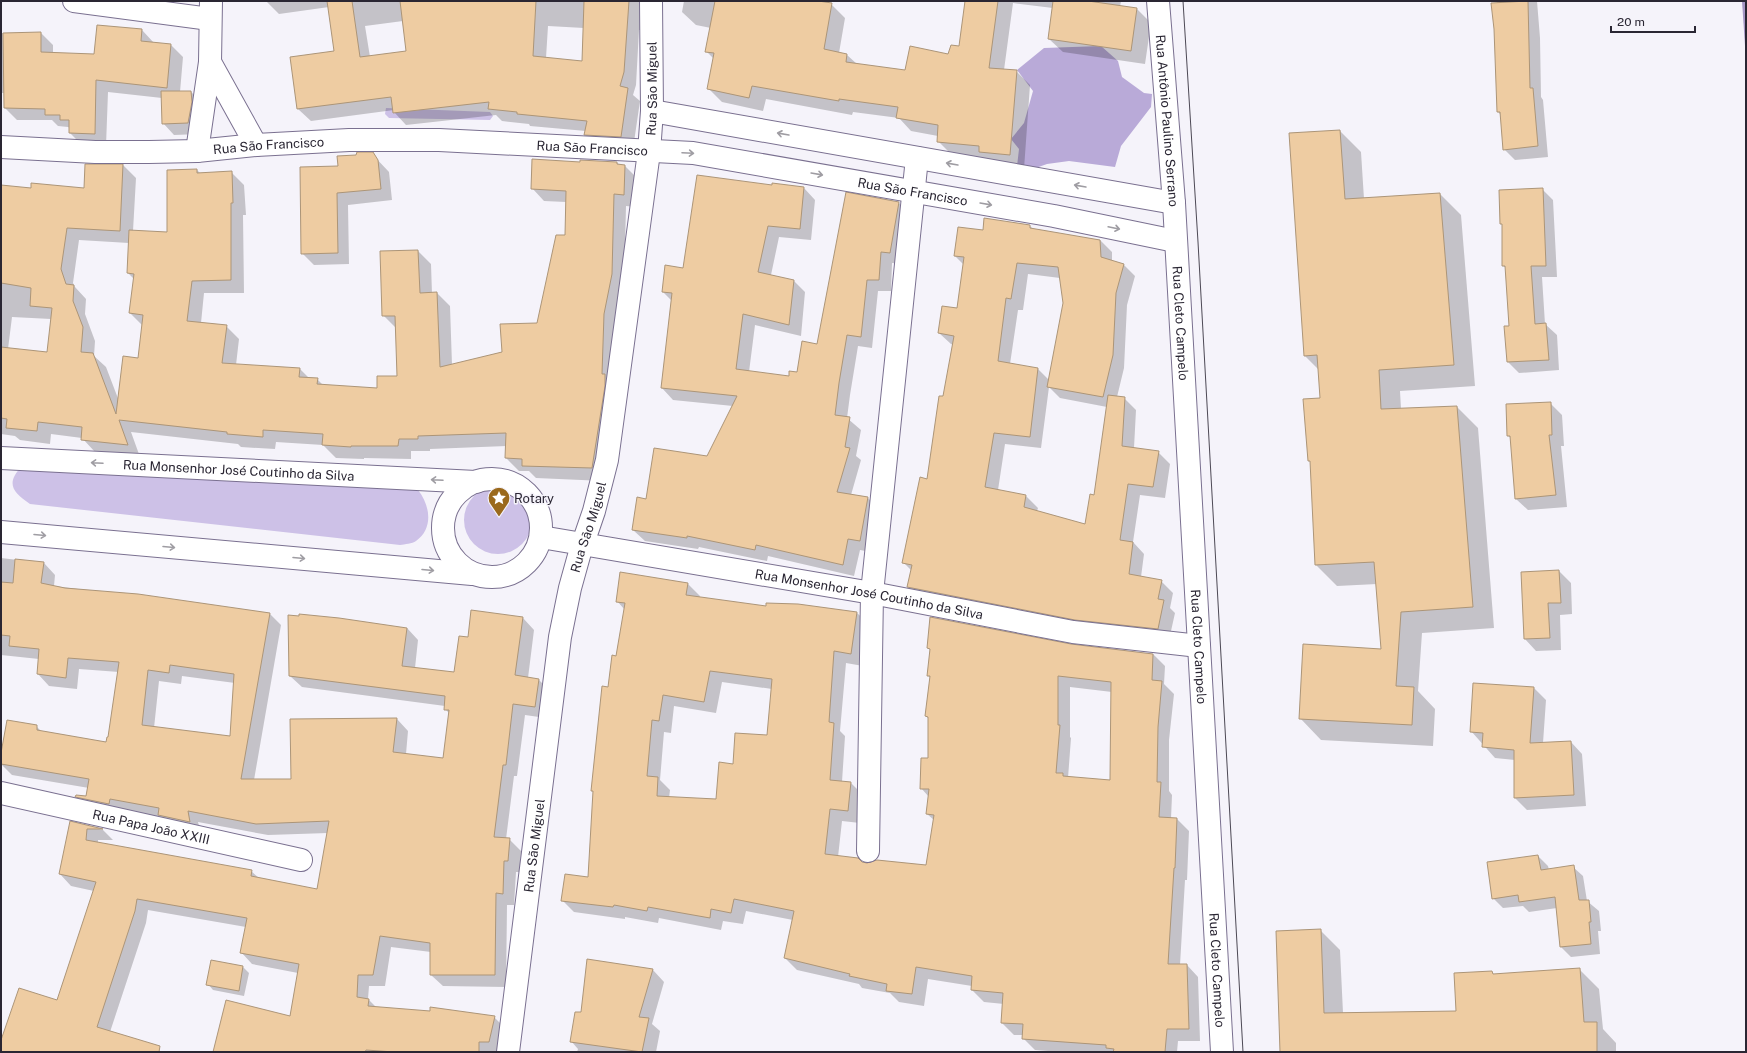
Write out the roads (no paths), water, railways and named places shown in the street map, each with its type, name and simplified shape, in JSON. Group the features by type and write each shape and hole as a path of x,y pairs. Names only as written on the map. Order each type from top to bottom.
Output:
{"street":[{"path":"74,1 211,10 210,62 196,151"},
{"name":"Rua São Miguel","path":"508,1052 560,637 570,588 594,510 607,460 649,152 652,110 651,1"},
{"name":"Rua Antônio Paulino Serrano","path":"1158,1 1176,241"},
{"path":"210,62 256,145"},
{"path":"652,110 1174,203"},
{"name":"Rua São Francisco","path":"1,147 95,152 196,151 256,145 349,140 439,140 539,144 649,152 693,153 1054,216 1176,241"},
{"path":"868,851 872,592 917,158"},
{"name":"Rua Cleto Campelo","path":"1176,241 1222,1052"},
{"name":"Rua Monsenhor José Coutinho da Silva","path":"1,458 476,482"},
{"path":"1,532 472,574 487,578 502,577 516,572 528,563 536,551 541,537 541,520 535,504 524,491 510,483 493,479 476,482 461,490 452,501 445,514 443,528 445,542 450,555 460,566 472,574"},
{"name":"Rua Monsenhor José Coutinho da Silva","path":"541,537 872,592 1073,632 1199,646"},
{"name":"Rua Papa João XXIII","path":"1,793 301,860"}],"tram line":[{"path":"1183,1 1198,242 1243,1052"}],"place":[{"name":"Rotary","path":"499,518"}]}
